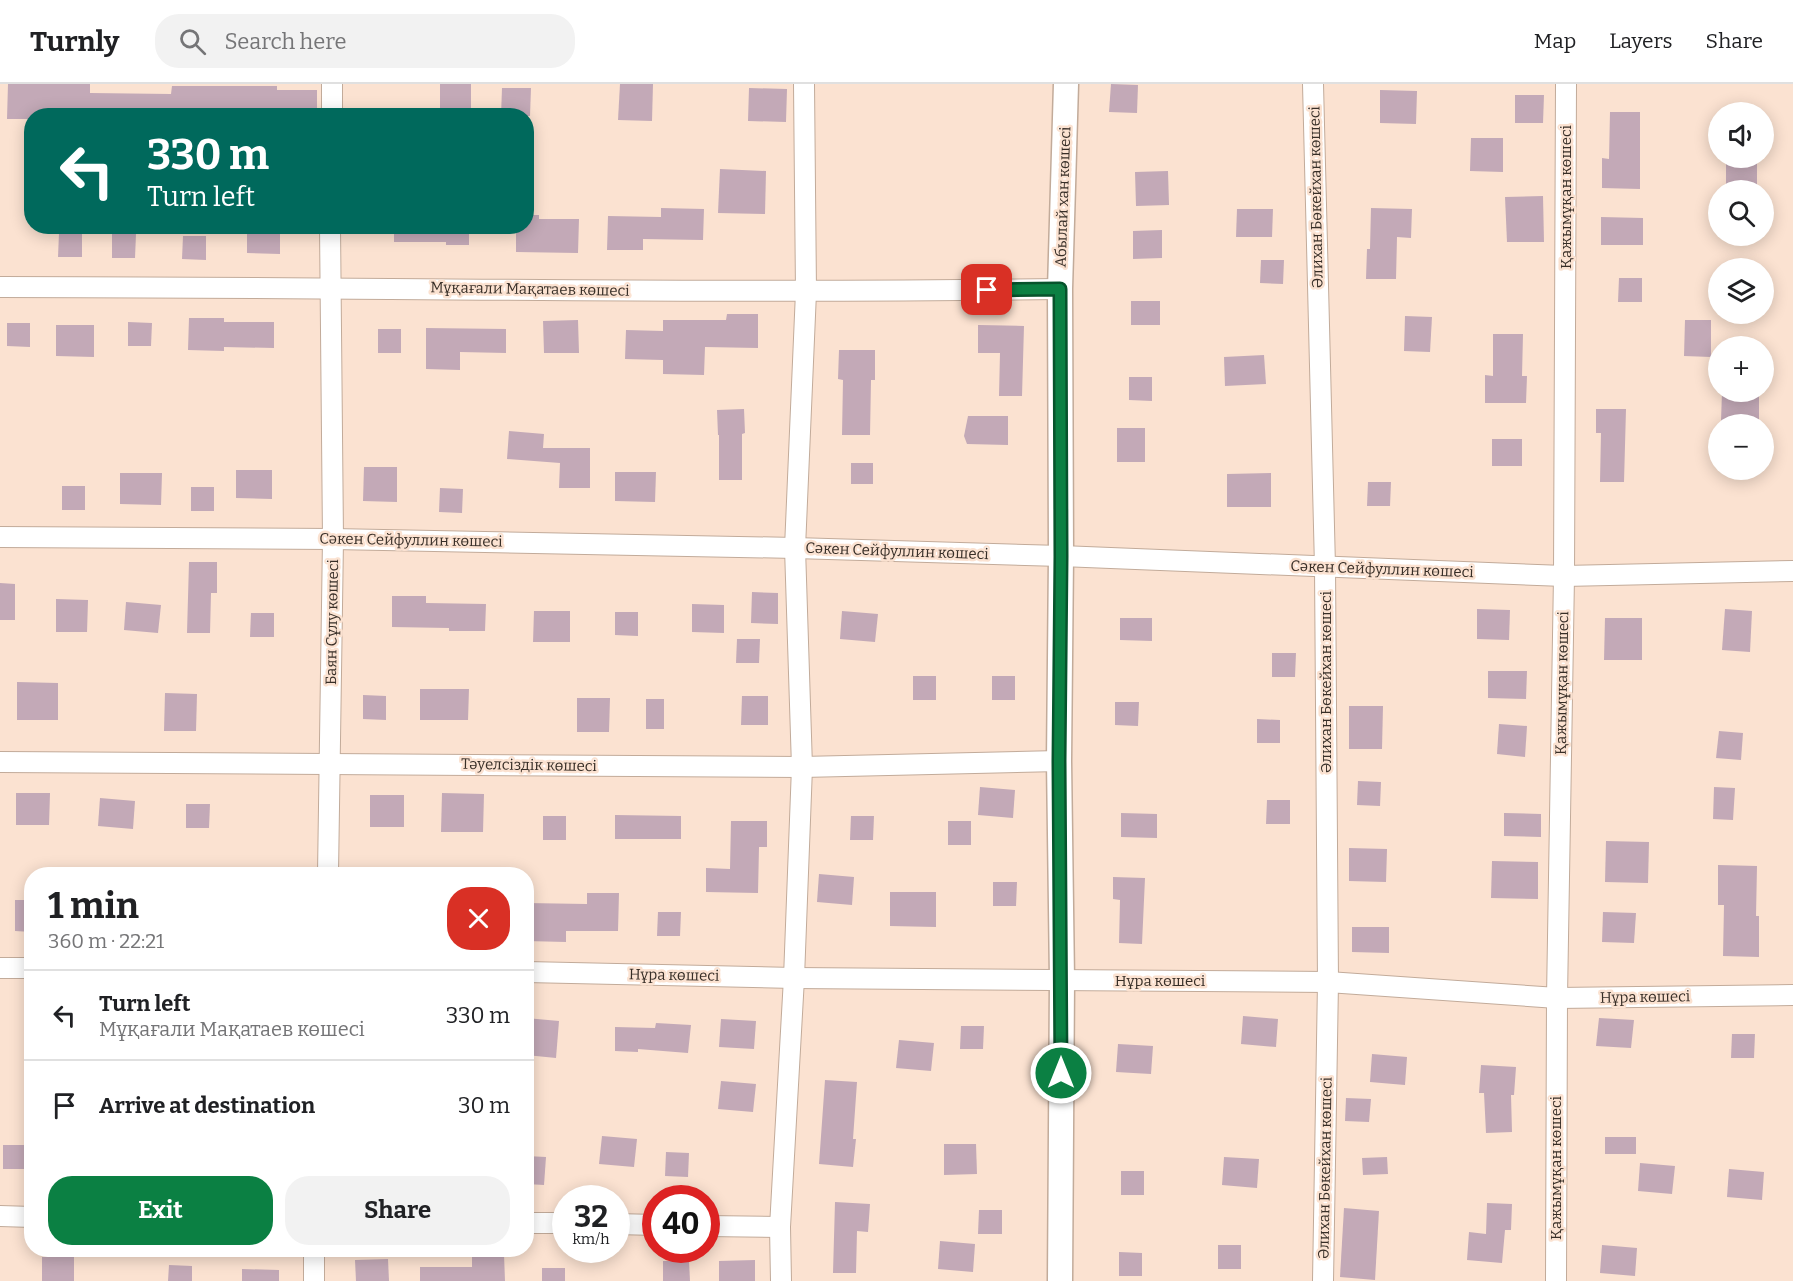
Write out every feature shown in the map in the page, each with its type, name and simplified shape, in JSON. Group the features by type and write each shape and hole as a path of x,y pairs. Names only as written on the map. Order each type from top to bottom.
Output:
{"street":[{"path":"332,108 333,84"},
{"path":"781,1281 780,1227 794,978 802,767 795,548 806,292 804,84"},
{"name":"Абылай хан көшесі","path":"1060,1281 1062,980 1059,761 1060,289 1066,84"},
{"name":"Әлихан Бөкейхан көшесі","path":"1313,84 1325,567 1328,982 1323,1281"},
{"name":"Қажымұқан көшесі","path":"1556,1281 1557,998 1564,576 1566,84"},
{"name":"Баян Сұлу көшесі","path":"328,867 333,539 330,234"},
{"name":"Мұқағали Мақатаев көшесі","path":"0,287 330,287 806,292 1060,289"},
{"name":"Сәкен Сейфуллин көшесі","path":"0,537 333,539 795,548 1564,576 1793,571"},
{"name":"Тәуелсіздік көшесі","path":"0,762 802,767 1059,761"},
{"path":"0,968 24,968"},
{"name":"Нұра көшесі","path":"534,972 794,978 1328,982 1557,998 1793,995"},
{"path":"0,1216 24,1216"},
{"path":"534,1222 552,1223"},
{"path":"720,1226 780,1227"},
{"path":"314,1257 314,1281"}],"building":[{"path":"8,84 90,84 90,93 171,94 172,86 277,86 277,90 317,90 317,108 24,108 24,119 7,119"},
{"path":"440,84 471,84 471,108 440,108"},
{"path":"620,84 653,84 652,121 618,120"},
{"path":"1111,84 1138,85 1137,113 1109,112"},
{"path":"502,88 531,88 530,108 501,108"},
{"path":"749,88 787,89 786,122 748,121"},
{"path":"1380,90 1417,91 1416,124 1380,123"},
{"path":"1515,95 1544,95 1543,123 1515,123"},
{"path":"1610,112 1640,112 1640,189 1602,188 1602,158 1609,159"},
{"path":"1471,138 1503,138 1503,172 1470,171"},
{"path":"1726,168 1757,168 1757,180 1726,180"},
{"path":"720,169 766,171 765,214 718,213"},
{"path":"1168,171 1169,205 1136,206 1135,172"},
{"path":"1543,196 1544,242 1507,242 1505,197"},
{"path":"661,208 704,209 703,240 643,239 643,250 607,250 608,216 661,217"},
{"path":"1371,208 1412,209 1411,238 1397,237 1396,279 1366,279 1367,249 1370,249"},
{"path":"1237,209 1273,209 1272,237 1236,237"},
{"path":"534,215 539,215 539,219 579,219 578,253 516,252 516,234 534,234"},
{"path":"1601,217 1643,218 1643,245 1601,245"},
{"path":"1162,230 1162,258 1133,259 1133,231"},
{"path":"59,234 82,234 82,257 58,257"},
{"path":"112,234 136,234 135,258 112,258"},
{"path":"247,234 280,234 280,254 247,253"},
{"path":"394,234 469,234 469,245 446,245 446,242 394,242"},
{"path":"183,236 206,236 206,260 182,259"},
{"path":"1261,260 1284,260 1283,284 1260,283"},
{"path":"1619,278 1642,278 1642,302 1618,302"},
{"path":"1131,301 1160,301 1160,325 1131,325"},
{"path":"727,314 758,314 758,348 705,347 704,375 663,374 663,360 625,359 626,330 663,331 663,320 726,320"},
{"path":"1405,316 1432,317 1430,352 1404,351"},
{"path":"189,318 224,318 224,322 274,322 274,348 224,347 224,351 188,350"},
{"path":"578,320 579,353 544,353 543,321"},
{"path":"1685,320 1708,320 1708,324 1711,324 1711,336 1708,336 1708,357 1684,356"},
{"path":"128,322 152,323 151,346 128,346"},
{"path":"7,323 30,323 30,347 7,346"},
{"path":"56,325 94,325 94,357 56,356"},
{"path":"978,325 1024,326 1022,396 999,396 1000,353 978,353"},
{"path":"426,328 506,329 506,353 460,352 460,370 426,369"},
{"path":"378,329 401,329 401,353 378,353"},
{"path":"1493,334 1523,334 1522,376 1527,376 1526,403 1485,403 1485,375 1493,376"},
{"path":"839,350 875,350 875,380 871,380 870,435 842,435 843,380 838,379"},
{"path":"1264,355 1266,384 1225,386 1224,357"},
{"path":"1129,377 1152,377 1152,401 1129,400"},
{"path":"1722,402 1759,402 1759,414 1721,414"},
{"path":"744,409 742,480 719,480 717,410"},
{"path":"1596,409 1626,409 1624,482 1600,482 1601,433 1596,433"},
{"path":"968,416 1008,416 1008,445 967,444 964,436"},
{"path":"1117,428 1145,428 1145,462 1117,462"},
{"path":"509,431 544,434 543,448 590,448 590,488 559,488 560,463 507,459"},
{"path":"1492,439 1522,439 1522,466 1492,466"},
{"path":"851,463 873,463 873,484 851,484"},
{"path":"364,467 397,467 397,502 363,501"},
{"path":"236,470 272,470 272,499 236,498"},
{"path":"615,472 656,472 655,502 615,501"},
{"path":"120,473 162,473 161,505 120,504"},
{"path":"1271,473 1271,507 1227,507 1227,474"},
{"path":"1368,482 1391,482 1390,506 1367,506"},
{"path":"62,486 85,486 85,510 62,510"},
{"path":"191,487 214,487 214,511 191,511"},
{"path":"440,488 463,489 462,513 439,512"},
{"path":"189,562 217,562 217,593 211,593 210,633 187,633"},
{"path":"0,583 15,584 15,620 0,620"},
{"path":"752,592 778,593 778,624 751,623"},
{"path":"392,596 426,596 426,603 486,604 485,631 392,627"},
{"path":"56,599 88,600 87,632 56,632"},
{"path":"126,602 161,605 158,633 124,630"},
{"path":"692,604 724,605 724,633 692,632"},
{"path":"1477,609 1510,610 1509,640 1477,639"},
{"path":"1725,609 1752,611 1750,652 1722,650"},
{"path":"534,611 570,611 570,642 533,642"},
{"path":"842,611 878,614 875,642 840,639"},
{"path":"615,612 638,612 638,636 615,635"},
{"path":"251,613 274,613 274,637 250,637"},
{"path":"1120,618 1152,618 1152,641 1120,640"},
{"path":"1605,618 1642,618 1642,660 1604,660"},
{"path":"737,639 760,639 759,663 736,663"},
{"path":"1272,653 1296,653 1295,677 1272,677"},
{"path":"1488,671 1527,671 1526,699 1488,698"},
{"path":"913,676 936,676 936,700 913,700"},
{"path":"992,676 1015,676 1015,700 992,700"},
{"path":"17,682 58,683 58,720 17,720"},
{"path":"420,689 469,689 468,720 420,720"},
{"path":"165,693 197,694 196,731 164,731"},
{"path":"363,695 386,696 386,720 363,719"},
{"path":"742,696 768,696 768,725 741,725"},
{"path":"577,698 610,698 609,732 577,732"},
{"path":"646,699 664,699 664,729 646,729"},
{"path":"1115,702 1139,702 1138,726 1115,725"},
{"path":"1349,706 1383,706 1382,749 1349,749"},
{"path":"1257,719 1280,720 1280,743 1257,743"},
{"path":"1499,724 1527,726 1525,757 1497,754"},
{"path":"1719,731 1743,733 1741,760 1716,758"},
{"path":"1358,781 1381,782 1380,806 1357,805"},
{"path":"980,787 1015,790 1013,818 978,815"},
{"path":"1714,787 1735,788 1733,820 1713,819"},
{"path":"16,793 50,793 49,825 16,825"},
{"path":"442,793 484,794 483,832 441,832"},
{"path":"370,795 404,795 404,827 370,827"},
{"path":"100,798 135,801 133,829 98,826"},
{"path":"1267,800 1290,800 1290,824 1266,824"},
{"path":"186,804 210,804 209,828 186,828"},
{"path":"1121,813 1157,814 1157,838 1121,837"},
{"path":"1504,813 1541,814 1541,837 1504,836"},
{"path":"615,815 681,816 681,839 615,839"},
{"path":"543,816 566,816 566,840 543,840"},
{"path":"851,816 874,816 873,840 850,840"},
{"path":"731,821 767,821 767,847 759,847 758,893 706,892 706,868 730,869"},
{"path":"948,821 971,821 971,845 948,845"},
{"path":"1606,841 1649,842 1648,883 1605,882"},
{"path":"1349,848 1387,849 1386,882 1349,881"},
{"path":"1492,861 1538,862 1538,899 1491,898"},
{"path":"1718,865 1757,866 1756,916 1759,916 1759,957 1723,956 1724,905 1718,905"},
{"path":"819,874 854,877 852,905 817,902"},
{"path":"1113,877 1145,878 1142,944 1119,943 1120,900 1113,899"},
{"path":"993,882 1017,882 1016,906 993,906"},
{"path":"890,892 936,892 936,927 890,926"},
{"path":"587,893 619,893 618,931 566,931 566,942 534,941 534,903 587,904"},
{"path":"15,900 24,900 24,932 15,931"},
{"path":"658,912 681,912 680,936 657,936"},
{"path":"1603,912 1636,913 1634,943 1602,942"},
{"path":"1352,927 1389,927 1389,953 1352,952"},
{"path":"1243,1016 1278,1019 1276,1047 1241,1044"},
{"path":"1599,1018 1634,1020 1631,1048 1596,1046"},
{"path":"534,1019 559,1021 556,1058 534,1056"},
{"path":"721,1019 756,1021 754,1049 719,1047"},
{"path":"656,1023 691,1025 688,1053 638,1049 638,1052 615,1051 615,1027 655,1028"},
{"path":"961,1026 984,1026 983,1049 960,1049"},
{"path":"1732,1034 1755,1034 1754,1058 1731,1058"},
{"path":"899,1040 934,1043 931,1071 896,1068"},
{"path":"1118,1044 1153,1046 1151,1074 1116,1072"},
{"path":"1372,1054 1407,1057 1405,1085 1370,1082"},
{"path":"1481,1065 1516,1067 1514,1095 1511,1095 1512,1132 1486,1133 1484,1093 1479,1093"},
{"path":"825,1080 857,1082 853,1167 819,1164"},
{"path":"721,1081 756,1084 753,1112 718,1109"},
{"path":"1346,1098 1371,1099 1369,1122 1345,1121"},
{"path":"602,1136 637,1139 634,1167 599,1164"},
{"path":"1605,1137 1636,1137 1636,1154 1605,1154"},
{"path":"944,1144 976,1144 977,1174 944,1175"},
{"path":"3,1145 24,1145 24,1169 3,1169"},
{"path":"666,1152 689,1153 688,1177 665,1176"},
{"path":"534,1156 546,1157 544,1185 534,1184"},
{"path":"1224,1157 1259,1159 1257,1188 1222,1185"},
{"path":"1387,1157 1388,1174 1363,1175 1362,1158"},
{"path":"1640,1163 1675,1166 1672,1194 1638,1191"},
{"path":"1729,1169 1764,1172 1762,1200 1727,1197"},
{"path":"1121,1171 1144,1171 1144,1195 1121,1195"},
{"path":"835,1202 870,1204 868,1232 857,1231 856,1273 833,1273"},
{"path":"1487,1203 1512,1204 1511,1230 1505,1230 1502,1263 1467,1260 1469,1232 1486,1234"},
{"path":"1344,1208 1379,1211 1375,1280 1340,1277"},
{"path":"979,1210 1002,1210 1002,1234 978,1234"},
{"path":"940,1241 975,1244 973,1272 938,1269"},
{"path":"1218,1245 1241,1245 1241,1269 1218,1269"},
{"path":"1602,1245 1637,1248 1635,1276 1600,1273"},
{"path":"1119,1252 1142,1253 1142,1276 1119,1276"},
{"path":"42,1257 74,1257 74,1281 42,1281"},
{"path":"472,1257 504,1257 505,1281 420,1281 420,1267 472,1267"},
{"path":"388,1259 389,1281 356,1281 355,1260"},
{"path":"755,1260 755,1281 719,1281 720,1261"},
{"path":"663,1263 689,1263 690,1281 663,1281"},
{"path":"169,1265 192,1266 192,1281 168,1281"},
{"path":"542,1268 565,1268 565,1281 542,1281"},
{"path":"242,1269 279,1270 279,1281 242,1281"}],"route":[{"path":"987,290 1060,289 1061,1073"}]}
